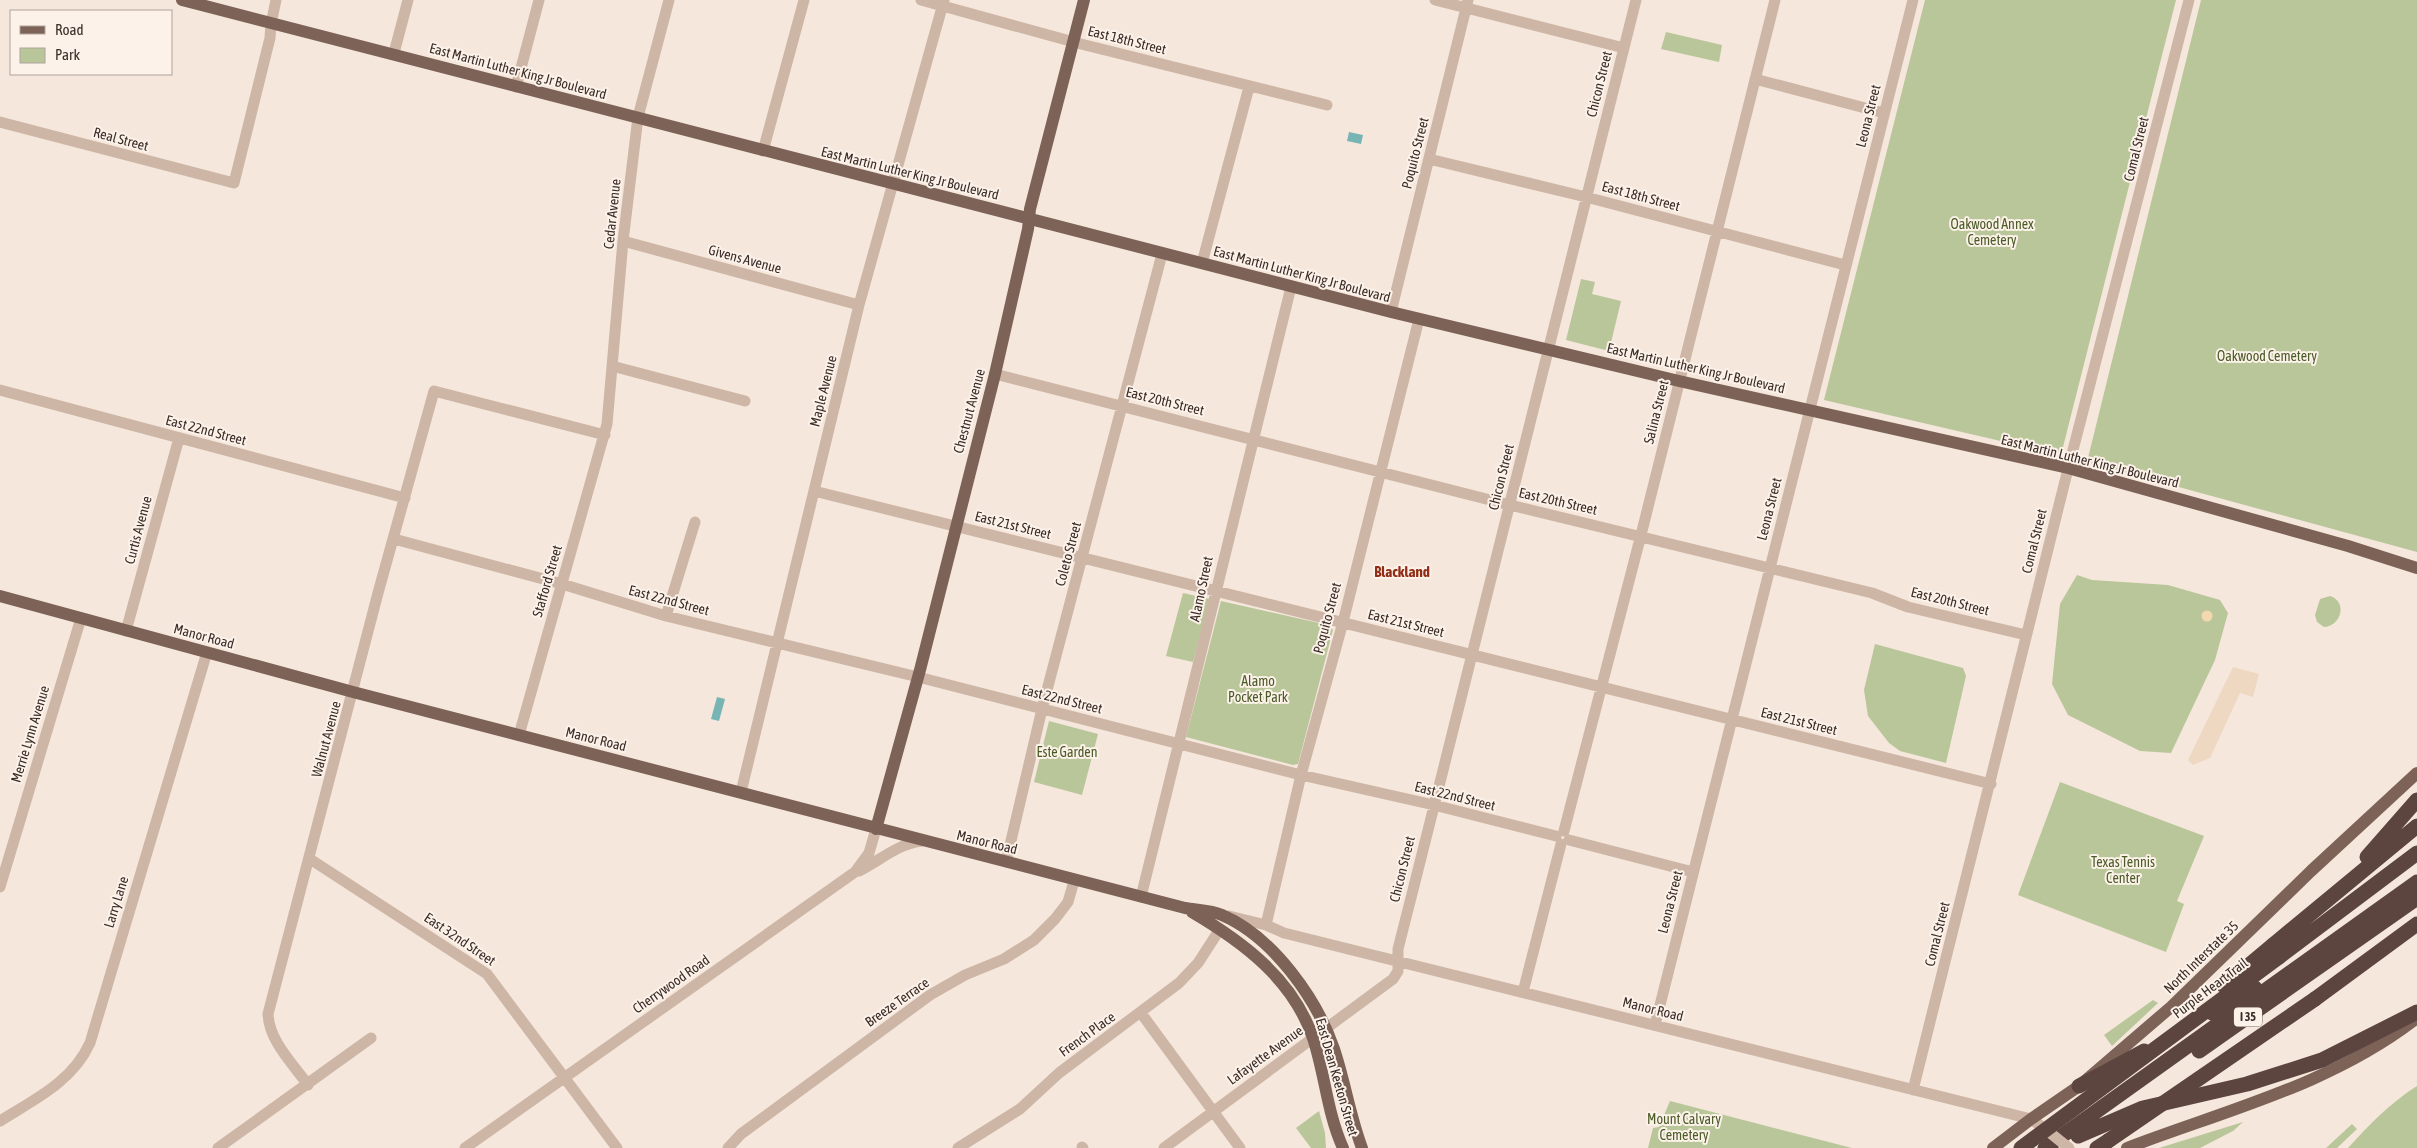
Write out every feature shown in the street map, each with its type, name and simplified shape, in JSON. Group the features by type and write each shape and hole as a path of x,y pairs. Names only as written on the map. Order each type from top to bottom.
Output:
{"highway":[{"path":"2276,951 2332,895 2417,800"},
{"path":"2332,895 2417,826"},
{"path":"2022,1148 2276,951 2417,853"},
{"name":"I 35","path":"2045,1148 2417,882"},
{"name":"I 35","path":"2062,1148 2417,898"},
{"name":"I 35","path":"2097,1148 2315,999 2417,924"},
{"path":"2079,1086 2194,1024 2342,936"},
{"path":"2073,1142 2123,1115 2143,1108 2247,1084 2322,1060 2417,1012"}],"main road":[{"name":"East Martin Luther King Jr Boulevard","path":"182,0 270,24 394,53 516,87 638,117 893,185 1030,218 1162,254 1419,319 1679,381 2068,468 2348,546 2417,568"},
{"name":"Chestnut Avenue","path":"876,829 918,676 994,374 1030,218 1032,200 1084,0"},
{"name":"Manor Road","path":"0,596 353,692 741,792 922,842 1185,908"},
{"name":"North Interstate 35","path":"1993,1148 2079,1086 2171,1007 2311,870 2417,773"},
{"name":"East Dean Keeton Street","path":"1185,908 1222,915 1257,939 1288,968 1313,1003 1326,1028 1362,1148"},
{"name":"East Dean Keeton Street","path":"1185,908 1220,929 1250,951 1279,978 1302,1010 1313,1038 1330,1110 1343,1148"},
{"path":"2127,1148 2236,1110 2326,1074 2358,1057 2417,1018"}],"street":[{"path":"270,24 276,0"},
{"path":"394,53 408,0"},
{"path":"516,87 539,0"},
{"name":"Cedar Avenue","path":"605,435 638,117 669,0"},
{"path":"763,151 804,0"},
{"name":"East 18th Street","path":"921,0 943,3 1072,42 1327,105"},
{"path":"1435,0 1467,4 1624,48"},
{"name":"Chicon Street","path":"1398,961 1398,950 1636,0"},
{"name":"Salina Street","path":"1523,992 1641,536 1775,0"},
{"name":"Leona Street","path":"1655,1025 1912,0"},
{"name":"Comal Street","path":"1913,1090 1991,784 2068,468 2189,0"},
{"name":"Maple Avenue","path":"741,792 859,305 943,3"},
{"name":"Poquito Street","path":"1391,312 1467,4"},
{"name":"Real Street","path":"0,122 234,183 270,38 270,24"},
{"path":"1755,79 1884,113"},
{"path":"1202,263 1249,87"},
{"name":"East 18th Street","path":"1429,159 1586,197 1846,265"},
{"name":"Givens Avenue","path":"624,241 859,305"},
{"name":"Coleto Street","path":"1006,862 1042,709 1162,254"},
{"name":"Alamo Street","path":"1141,896 1180,744 1213,608 1215,590 1291,287"},
{"name":"Poquito Street","path":"1266,925 1301,775 1419,319"},
{"path":"612,366 745,402"},
{"name":"East 20th Street","path":"994,374 1123,405 1510,505 1872,593 1908,607 2026,635"},
{"name":"East 22nd Street","path":"0,390 404,498"},
{"name":"Walnut Avenue","path":"308,1085 275,1038 268,1022 268,1014 434,391 605,435"},
{"name":"Stafford Street","path":"520,735 605,435"},
{"name":"Curtis Avenue","path":"126,631 179,438"},
{"name":"East 21st Street","path":"814,491 1991,784"},
{"path":"666,616 694,522"},
{"name":"East 22nd Street","path":"394,538 562,584 666,616 918,676 1301,775 1434,805 1693,872"},
{"name":"Merrie Lynn Avenue","path":"0,887 81,618"},
{"name":"Larry Lane","path":"0,1122 69,1075 90,1043 207,652"},
{"name":"Cherrywood Road","path":"465,1148 855,872 864,863 869,853 876,829"},
{"path":"855,872 879,861 903,845 922,842"},
{"name":"East 32nd Street","path":"310,859 487,974 617,1148"},
{"name":"Breeze Terrace","path":"728,1148 741,1134 930,995 966,975 1004,959 1034,940 1055,919 1068,902 1074,880"},
{"name":"Manor Road","path":"1222,915 1266,925 1284,933 2031,1119 2044,1128 2073,1142"},
{"name":"French Place","path":"958,1148 1020,1109 1059,1073 1179,983 1194,967 1220,929"},
{"name":"Lafayette Avenue","path":"1164,1148 1393,978 1398,971 1398,961"},
{"path":"1141,1013 1240,1148"},
{"path":"218,1148 371,1038"}],"green space":[{"name":"Oakwood Annex Cemetery","path":"1925,0 2176,0 2061,455 1824,400"},
{"name":"Oakwood Cemetery","path":"2201,0 2417,0 2417,552 2087,462"},
{"path":"1666,32 1722,45 1719,62 1661,49"},
{"path":"1581,279 1595,282 1592,294 1621,301 1609,351 1566,340"},
{"path":"2077,575 2092,580 2168,585 2220,600 2228,613 2215,660 2171,753 2140,751 2068,715 2052,684 2060,604"},
{"path":"1183,593 1210,599 1193,662 1166,656"},
{"path":"2330,596 2339,603 2340,613 2335,623 2324,627 2317,622 2315,615 2320,599"},
{"name":"Alamo Pocket Park","path":"1221,601 1328,625 1333,630 1298,764 1293,765 1186,737"},
{"path":"1875,644 1963,668 1966,676 1946,763 1900,751 1889,743 1868,716 1864,690"},
{"name":"Este Garden","path":"1049,721 1098,734 1082,795 1034,782"},
{"name":"Texas Tennis Center","path":"2060,782 2204,836 2177,901 2184,904 2166,952 2018,895"},
{"path":"2153,1000 2158,1003 2112,1046 2104,1035"},
{"path":"2417,1086 2417,1148 2348,1148 2389,1107"},
{"name":"Mount Calvary Cemetery","path":"1670,1101 1852,1148 1648,1148 1653,1128 1659,1127"},
{"path":"1319,1111 1325,1133 1326,1148 1311,1148 1296,1128"},
{"path":"2243,1122 2233,1131 2200,1148 2159,1148"},
{"path":"2352,1124 2357,1129 2337,1148 2326,1148"}],"sand":[{"path":"2207,610 2213,616 2207,622 2201,616"}],"shaded area":[{"path":"2233,667 2259,674 2253,697 2240,693 2210,758 2193,765 2188,760"}],"water":[{"path":"1349,132 1363,135 1361,144 1347,141"},
{"path":"717,697 725,699 719,721 711,719"}],"district":[{"name":"Blackland","path":"1402,571"}]}
